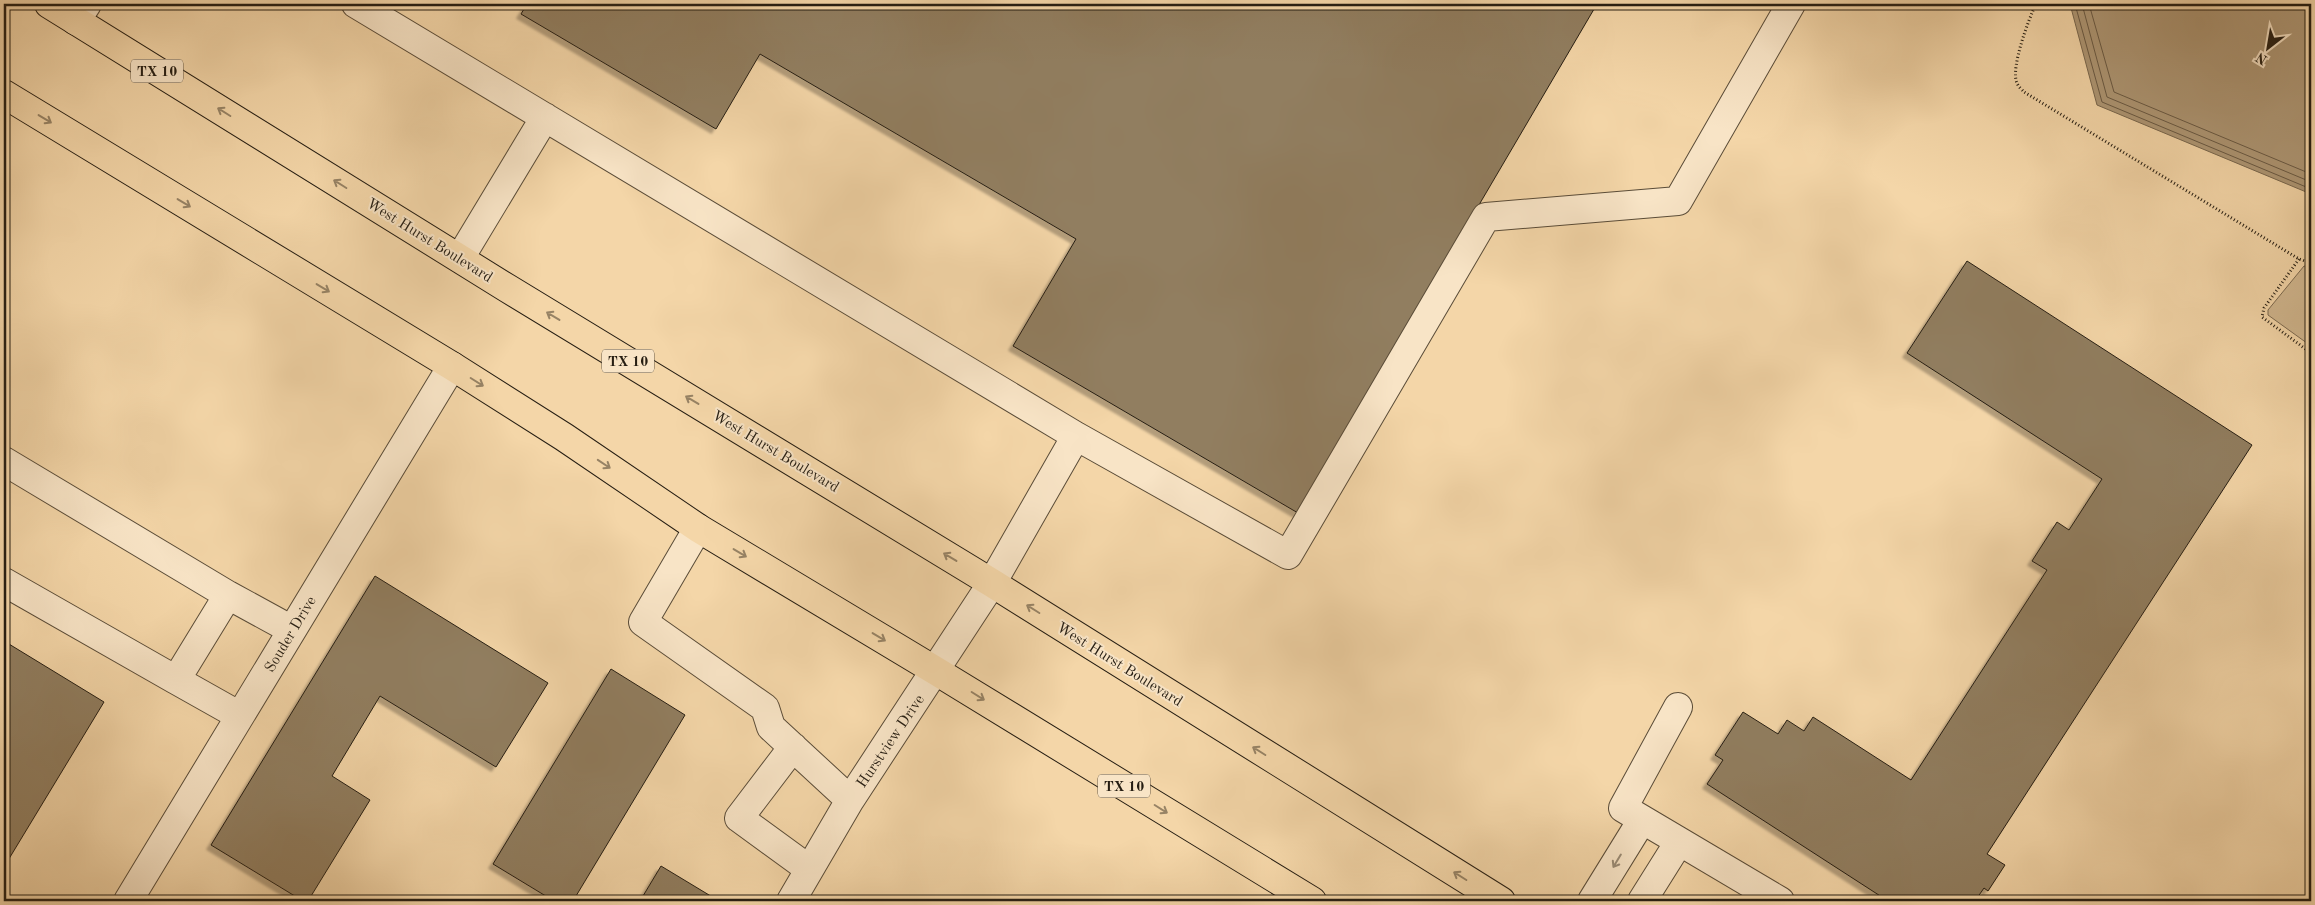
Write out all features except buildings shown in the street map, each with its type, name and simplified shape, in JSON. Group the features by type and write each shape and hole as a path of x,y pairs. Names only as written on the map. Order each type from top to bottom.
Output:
{"main road":[{"name":"West Hurst Boulevard","path":"49,4 82,12 460,258 992,583 1300,778 1501,901"},
{"name":"TX 10","path":"4,94 452,366 564,437 698,528 1312,901"}],"street":[{"path":"356,4 1076,436 1288,555 1486,217 1678,201 1791,4"},
{"path":"460,258 545,117"},
{"name":"Souder Drive","path":"128,901 452,366"},
{"name":"Hurstview Drive","path":"791,901 850,800 992,583 1076,436"},
{"path":"4,462 228,595 292,630"},
{"path":"698,528 643,622 765,708 771,727 850,800"},
{"path":"4,582 240,716"},
{"path":"176,680 228,595"},
{"path":"1678,707 1623,808 1780,901"},
{"path":"793,747 739,818 809,869"},
{"path":"1592,901 1642,820"},
{"path":"1642,901 1679,842"}],"path":[{"path":"2036,4 2029,17 2015,72 2017,83 2024,92 2300,259 2311,263"},
{"path":"2300,259 2264,308 2262,317 2311,353"}],"shaded area":[{"path":"2304,266 2311,267 2311,346 2268,315 2268,310"}],"water":[{"path":"2070,4 2311,4 2311,194 2097,105"}]}
